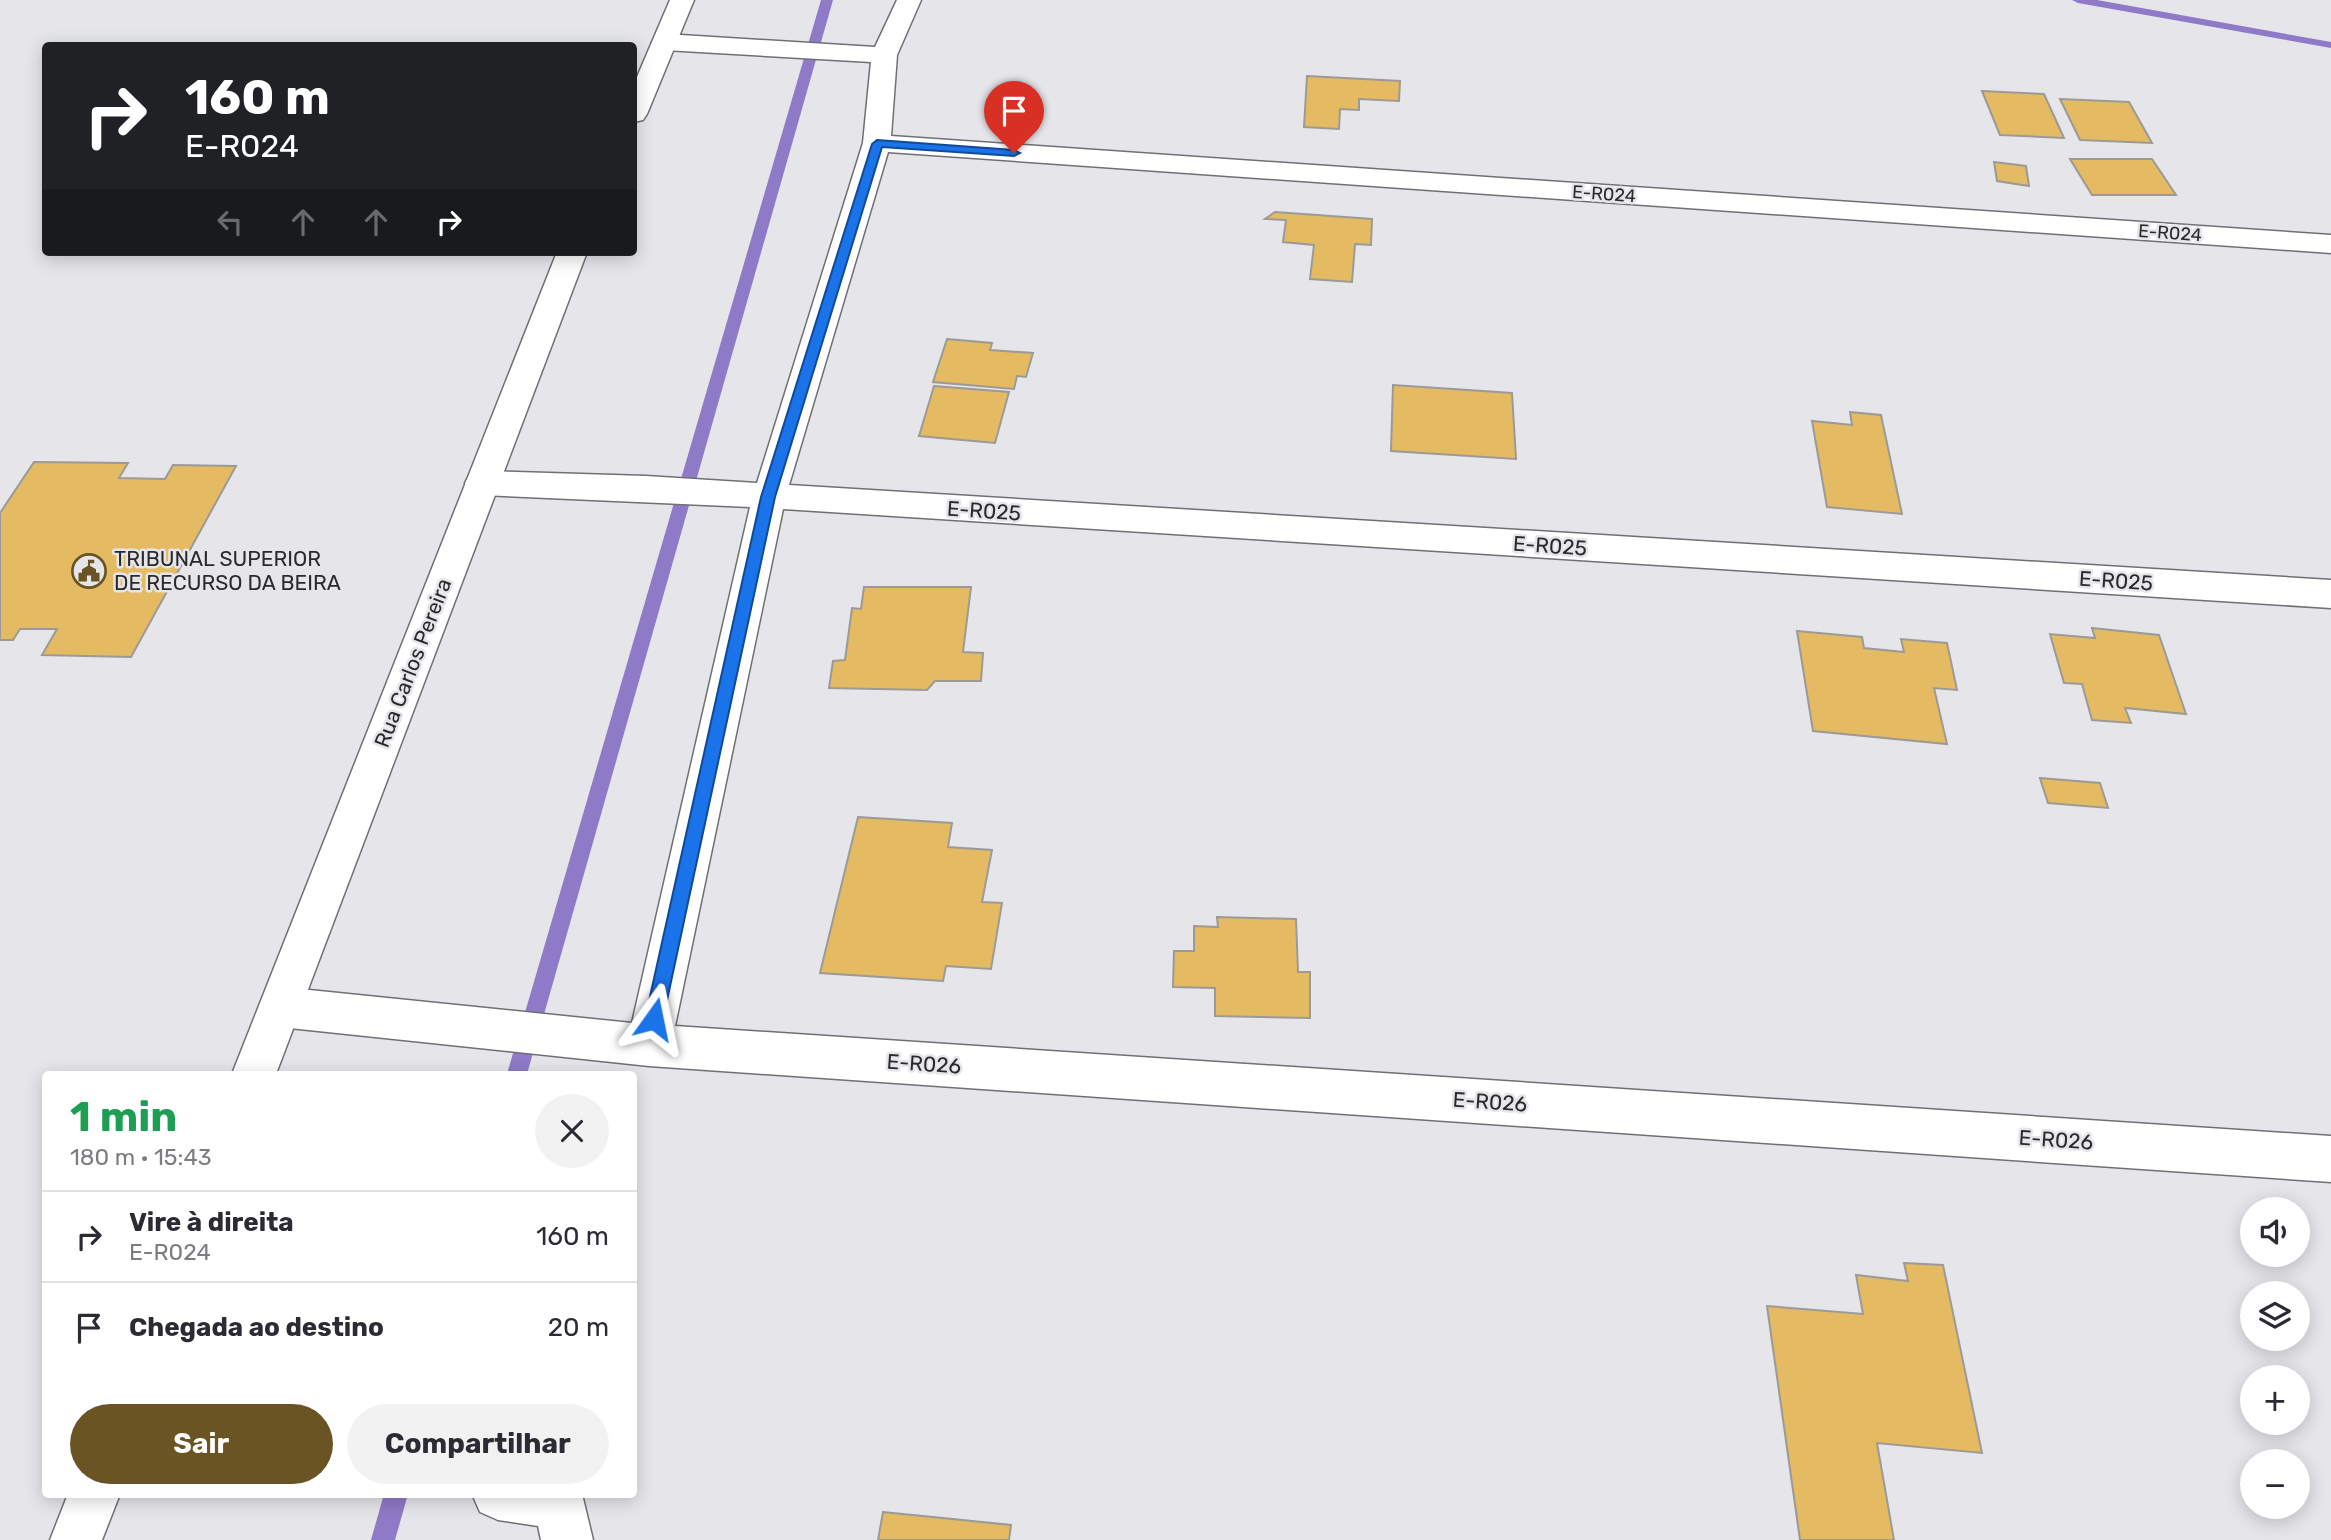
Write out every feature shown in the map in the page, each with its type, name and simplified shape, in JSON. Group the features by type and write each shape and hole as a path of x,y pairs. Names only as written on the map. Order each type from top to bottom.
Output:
{"street":[{"path":"637,107 682,0"},
{"path":"649,1045 768,497 877,144 884,55 909,0"},
{"path":"666,42 884,55"},
{"name":"E-R024","path":"877,144 2331,244"},
{"name":"Rua Carlos Pereira","path":"255,1071 570,256"},
{"name":"E-R025","path":"482,483 646,488 2331,594"},
{"name":"E-R026","path":"280,1007 649,1045 2331,1158"},
{"path":"76,1540 92,1498"},
{"path":"523,1498 560,1504 566,1540"}],"building":[{"path":"1307,76 1400,81 1399,101 1359,99 1359,110 1340,109 1339,129 1304,127"},
{"path":"1982,91 2044,94 2064,138 2000,135"},
{"path":"2060,99 2129,102 2152,143 2080,140"},
{"path":"2070,159 2152,159 2176,195 2092,195"},
{"path":"1994,162 2026,166 2029,186 1997,181"},
{"path":"1275,212 1372,219 1371,245 1355,244 1352,282 1310,279 1314,245 1283,242 1286,220 1265,219"},
{"path":"947,339 992,343 990,350 1033,353 1026,377 1017,376 1014,389 933,382"},
{"path":"1393,385 1512,393 1516,459 1391,451"},
{"path":"934,386 1009,392 995,443 919,436"},
{"path":"1850,412 1881,415 1902,514 1827,507 1812,421 1852,425"},
{"name":"TRIBUNAL SUPERIOR DE RECURSO DA BEIRA","path":"34,462 128,463 119,478 165,479 173,465 236,466 131,657 42,655 57,629 20,629 13,640 0,640 0,513"},
{"path":"864,587 971,587 963,652 983,653 981,681 935,681 927,690 829,688 833,661 845,660 852,608 861,609"},
{"path":"2092,628 2159,635 2186,714 2125,708 2131,723 2092,720 2082,684 2064,683 2050,634 2095,638"},
{"path":"1797,631 1862,637 1864,648 1904,652 1901,639 1947,643 1957,690 1934,688 1947,744 1813,731"},
{"path":"2040,778 2100,783 2108,808 2048,803"},
{"path":"858,817 952,823 948,847 992,850 982,902 1002,903 991,969 946,966 943,981 820,973"},
{"path":"1217,917 1296,919 1298,972 1310,972 1310,1018 1215,1016 1215,988 1173,987 1174,951 1194,951 1194,926 1218,927"},
{"path":"1904,1263 1943,1265 1982,1453 1877,1443 1894,1540 1800,1540 1767,1306 1863,1314 1856,1275 1908,1281"},
{"path":"883,1512 1011,1525 1009,1540 878,1540"}],"waterway":[{"path":"518,1071 827,0"},
{"path":"2078,0 2331,45"},
{"path":"383,1540 395,1498"}],"place":[{"name":"TRIBUNAL SUPERIOR DE RECURSO DA BEIRA","path":"89,571"}],"route":[{"path":"654,1019 768,497 877,144 1014,153"}]}
